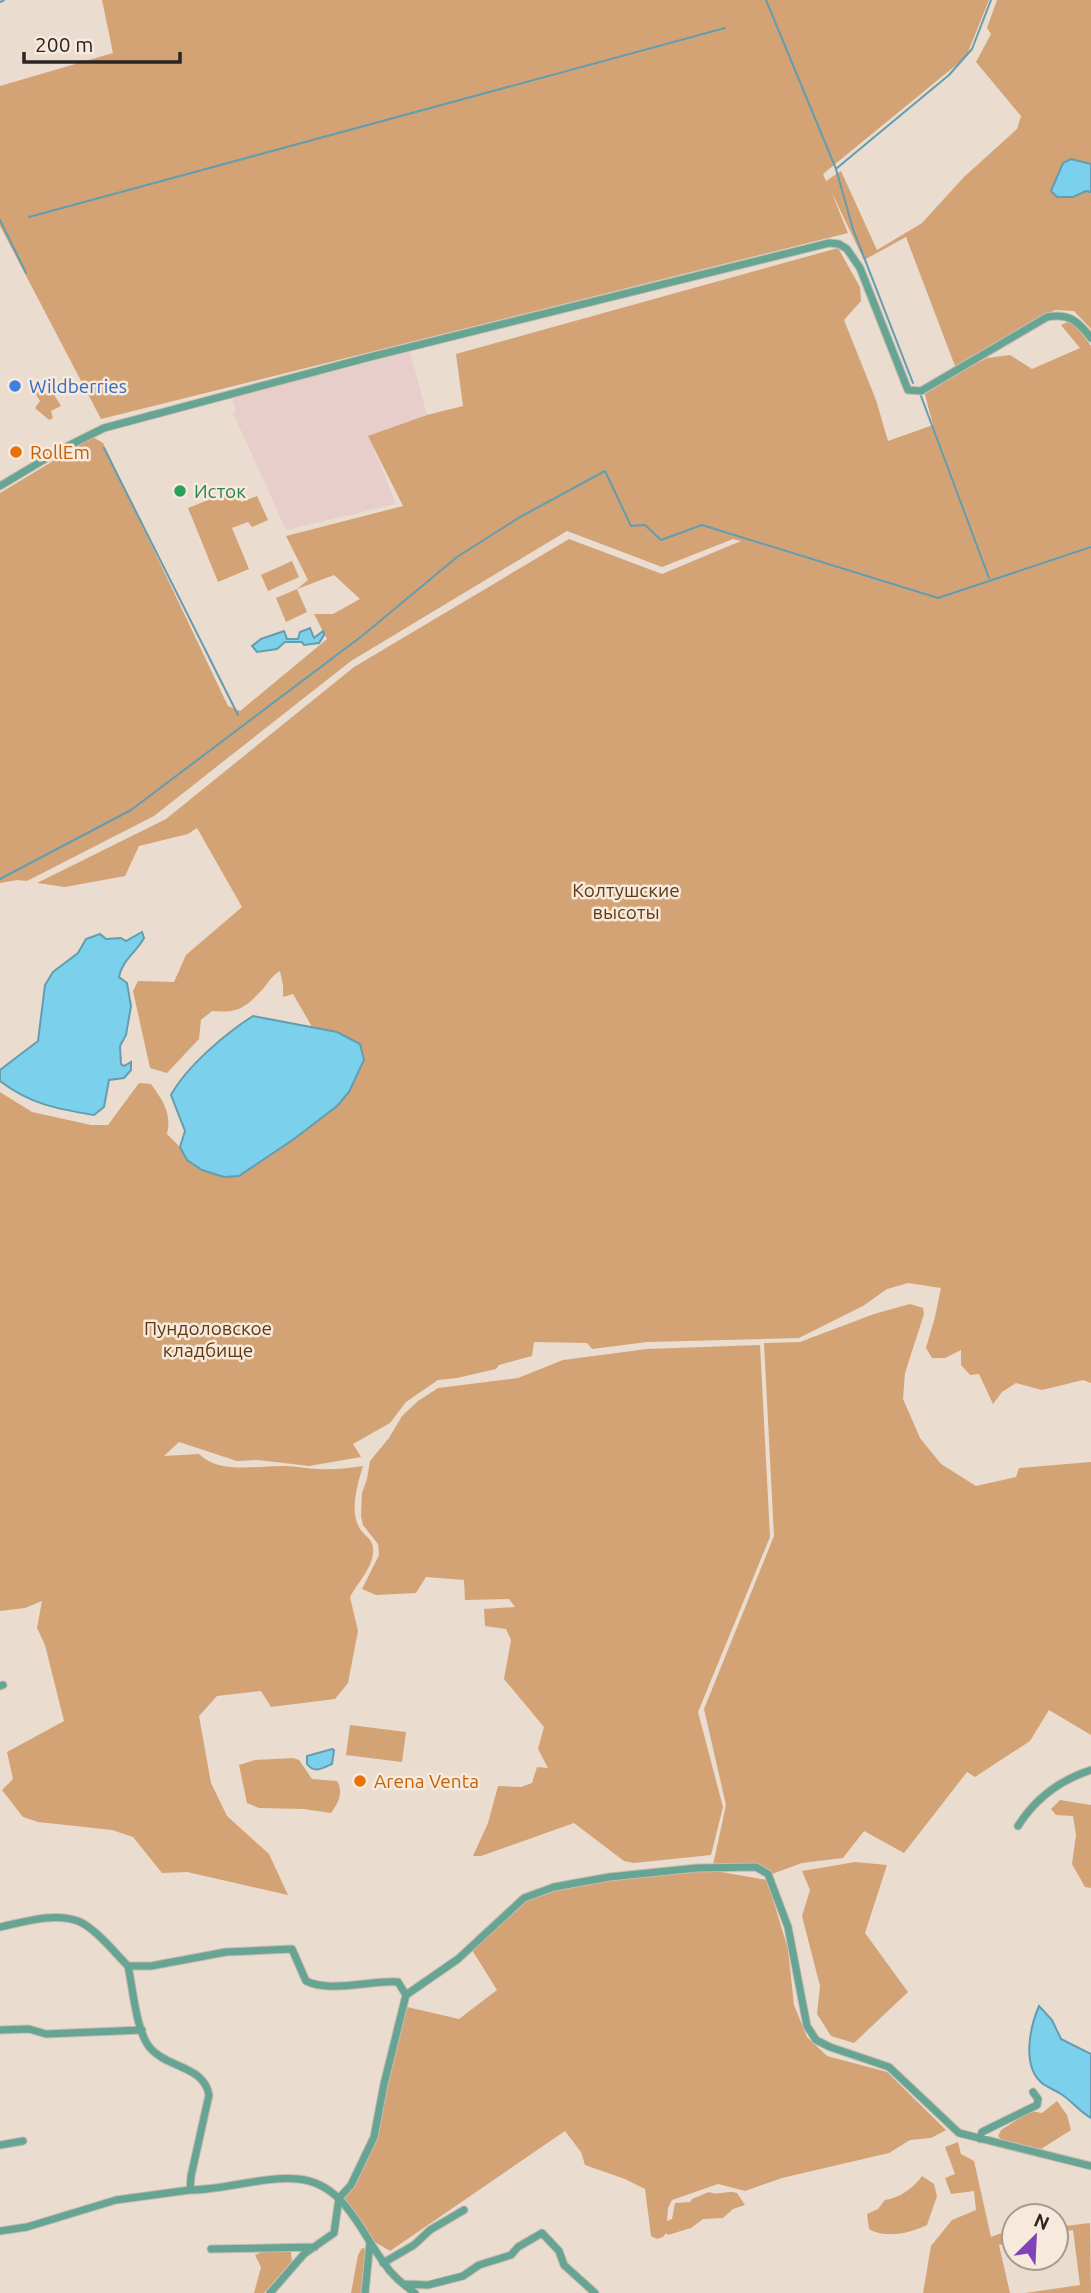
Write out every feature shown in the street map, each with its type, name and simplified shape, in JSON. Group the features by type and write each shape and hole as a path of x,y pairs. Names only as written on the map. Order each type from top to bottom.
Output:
{"street":[{"path":"0,486 83,437 112,426 829,243 839,244 847,249 860,268 908,390 921,391 1047,317 1060,315 1073,318 1091,338"},
{"path":"1018,1826 1033,1805 1047,1793 1061,1783 1091,1770"},
{"path":"270,2293 304,2254 334,2233 339,2198 351,2185 374,2137 406,1995 458,1959 524,1898 580,1881 697,1868 756,1867 768,1874 788,1927 807,2026 816,2040 831,2048 889,2067 953,2129 980,2139 1091,2166"},
{"path":"0,1927 44,1919 76,1920 128,1966 142,2030 150,2049 195,2074 208,2089 190,2190"},
{"path":"128,1966 151,1966 226,1952 292,1949 306,1982 317,1987 398,1982 406,1995"},
{"path":"0,2030 29,2029 46,2034 142,2030"},
{"path":"980,2139 982,2132 1037,2105 1038,2099 1033,2092"},
{"path":"0,2145 23,2141"},
{"path":"0,2231 27,2227 116,2200 294,2179 320,2185 339,2198 383,2263 415,2293"},
{"path":"383,2263 407,2250 430,2230 464,2210"},
{"path":"403,2284 428,2285 463,2276 479,2265 511,2255 518,2247 542,2233 559,2251 564,2264 595,2293"},
{"path":"365,2293 370,2241"},
{"path":"211,2249 315,2247"}],"shaded area":[{"path":"410,352 427,415 369,437 396,504 286,530 233,413 236,411 232,397"}],"green space":[{"path":"102,0 989,0 966,57 823,174 826,181 841,171 877,250 922,223 964,177 1017,129 1021,116 976,62 991,34 987,28 997,0 1091,0 1091,329 1074,311 1055,310 955,366 906,237 864,260 831,191 848,233 101,419 0,226 0,86 113,53"},
{"path":"838,248 860,287 861,301 844,320 876,400 888,441 933,425 924,391 987,358 1010,355 1032,369 1080,348 1061,325 1072,320 1091,346 1091,1383 1083,1380 1042,1390 1016,1383 1002,1392 993,1404 979,1374 970,1375 961,1365 961,1350 945,1358 932,1358 926,1348 941,1288 908,1283 887,1289 863,1306 799,1338 647,1342 592,1349 587,1343 534,1342 532,1356 499,1365 496,1369 438,1380 406,1402 390,1423 353,1444 361,1457 309,1466 258,1460 237,1461 179,1442 164,1456 199,1454 218,1465 240,1468 285,1466 329,1469 363,1466 355,1511 358,1525 372,1544 373,1553 367,1570 350,1597 358,1631 348,1683 335,1699 271,1707 261,1691 217,1696 199,1716 211,1783 227,1816 269,1854 288,1895 187,1872 162,1873 133,1837 112,1830 38,1822 23,1817 2,1790 13,1779 7,1752 64,1721 45,1645 37,1628 42,1601 25,1608 0,1611 0,1092 32,1112 91,1125 108,1125 139,1083 151,1084 167,1113 167,1134 180,1147 187,1160 351,1089 346,1085 293,994 283,997 280,971 244,1006 234,1010 212,1011 201,1020 199,1039 167,1073 150,1068 133,991 138,981 174,982 186,955 242,907 197,828 188,834 139,846 125,876 65,887 37,883 166,819 354,667 569,539 662,574 741,541 733,539 662,567 567,531 351,661 154,816 27,881 0,883 0,493 93,437 103,443 228,706 240,711 327,639 314,614 333,614 360,599 334,575 297,589 308,580 286,536 403,506 368,436 427,415 463,406 456,354"},
{"path":"41,390 48,395 53,393 61,406 51,411 53,418 49,420 35,408 40,401 35,393"},
{"path":"236,489 241,502 257,496 268,520 252,527 248,522 232,528 249,569 218,582 188,508"},
{"path":"292,561 299,577 268,591 261,575"},
{"path":"297,589 307,612 286,622 276,598"},
{"path":"910,1304 923,1308 924,1314 905,1373 903,1399 920,1438 941,1464 976,1486 1016,1477 1019,1468 1091,1462 1091,1735 1049,1710 1030,1741 975,1777 967,1772 904,1853 864,1831 843,1858 802,1863 772,1874 753,1866 713,1865 726,1805 704,1709 774,1536 764,1343 800,1342 874,1314"},
{"path":"760,1345 770,1537 698,1712 723,1807 711,1855 634,1863 624,1861 574,1823 481,1856 473,1856 488,1823 498,1786 521,1787 532,1783 537,1767 548,1768 538,1749 544,1727 504,1679 511,1640 506,1629 485,1626 484,1609 515,1607 509,1599 465,1600 464,1580 426,1577 416,1593 376,1595 362,1589 379,1555 378,1544 363,1525 361,1516 362,1493 370,1461 389,1438 402,1416 438,1388 518,1378 563,1360 647,1349"},
{"path":"350,1725 406,1732 402,1762 346,1755"},
{"path":"255,1760 299,1760 312,1779 337,1781 339,1798 331,1813 259,1808 247,1803 239,1765"},
{"path":"1060,1800 1091,1805 1091,1888 1085,1887 1072,1864 1076,1835 1073,1816 1056,1815 1051,1809"},
{"path":"855,1862 887,1865 865,1933 908,1992 854,2043 831,2036 817,2014 820,1986 802,1916 810,1890 802,1871"},
{"path":"710,1870 767,1880 788,1949 794,2005 807,2037 827,2056 887,2072 946,2130 931,2138 910,2140 889,2153 782,2178 745,2191 718,2184 672,2200 667,2221 672,2219 675,2203 690,2202 709,2192 737,2193 745,2205 733,2209 723,2218 703,2219 691,2228 668,2235 666,2233 657,2239 651,2236 645,2189 585,2165 581,2152 565,2131 390,2251 375,2242 343,2197 370,2150 407,2007 459,2019 497,1990 472,1950 517,1907 540,1894 586,1883"},
{"path":"1057,2101 1067,2115 1071,2130 1041,2149 1003,2141 998,2136 1001,2130 1031,2111 1042,2113"},
{"path":"958,2142 961,2154 974,2161 991,2237 1000,2234 1000,2272 1005,2272 1010,2293 923,2293 931,2246 952,2220 976,2210 974,2191 951,2194 945,2178 955,2174 945,2147"},
{"path":"922,2176 934,2184 937,2196 927,2225 898,2234 883,2234 869,2229 867,2214 878,2209 885,2200 906,2192"},
{"path":"1090,2223 1091,2293 1025,2293 1080,2285 1073,2230 1070,2231 1070,2225"},
{"path":"362,2248 366,2249 362,2293 351,2293 358,2255"},
{"path":"262,2252 291,2252 292,2261 264,2293 254,2293 261,2267 255,2255"}],"water":[{"path":"1071,159 1091,164 1091,192 1086,191 1073,197 1057,197 1051,191 1063,163"},
{"path":"310,628 314,638 323,631 324,635 319,643 304,645 302,642 285,642 277,649 257,652 252,646 261,639 284,631 287,639 298,639 300,632"},
{"path":"142,932 144,938 123,966 119,977 127,983 131,1006 126,1035 120,1046 121,1064 124,1066 131,1062 131,1070 124,1078 109,1080 104,1107 94,1115 56,1108 22,1095 0,1081 0,1070 38,1041 45,985 53,972 78,953 86,939 100,934 106,939 121,938 126,941"},
{"path":"253,1016 337,1032 360,1044 364,1060 349,1092 337,1106 239,1176 224,1177 202,1170 187,1160 180,1147 185,1131 171,1095 208,1051"},
{"path":"332,1749 332,1764 316,1769 307,1764 307,1756"},
{"path":"1039,2006 1052,2020 1061,2039 1091,2054 1091,2118 1036,2077 1029,2046"}],"waterway":[{"path":"0,2 4,0"},
{"path":"766,0 836,169 853,229 913,383"},
{"path":"837,168 949,75 972,49 991,0"},
{"path":"29,217 725,28"},
{"path":"0,220 26,273"},
{"path":"921,396 989,578"},
{"path":"104,448 238,715"},
{"path":"0,879 131,810 362,636 457,557 520,517 605,471 631,526 645,525 661,540 702,525 938,598 1091,547"}],"place":[{"name":"Wildberries","path":"15,386"},
{"name":"RollEm","path":"16,452"},
{"name":"Исток","path":"180,491"},
{"name":"Arena Venta","path":"360,1781"}],"park label":[{"name":"Колтушские высоты","path":"626,901"},
{"name":"Пундоловское кладбище","path":"208,1339"}]}
